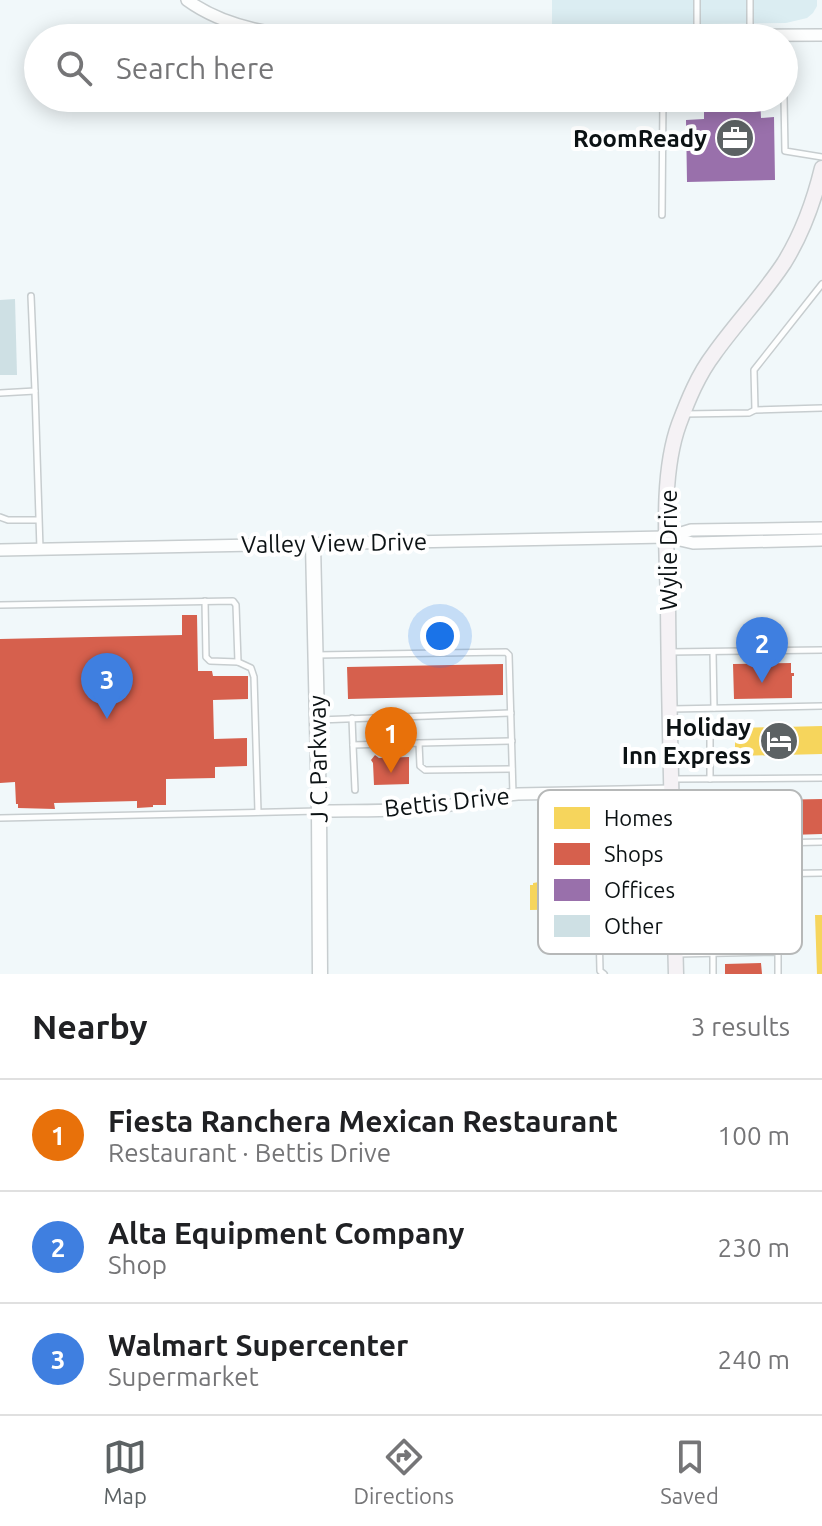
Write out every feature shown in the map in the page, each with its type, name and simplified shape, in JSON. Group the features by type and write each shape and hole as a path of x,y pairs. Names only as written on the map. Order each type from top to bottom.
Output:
{"main road":[{"name":"Wylie Drive","path":"672,790 667,537 670,464 678,428 704,368 767,287 795,245 811,207 822,168"},
{"name":"Wylie Drive","path":"675,954 676,974"}],"street":[{"path":"187,0 233,24"},
{"path":"798,35 822,35"},
{"name":"Valley View Drive","path":"667,537 691,530 822,528"},
{"name":"Valley View Drive","path":"0,550 667,537 693,543 822,540"},
{"name":"J C Parkway","path":"313,544 320,974"},
{"name":"Bettis Drive","path":"603,790 672,785"},
{"name":"Bettis Drive","path":"319,811 419,808 513,794 538,793"}],"lane":[{"path":"697,0 697,24"},
{"path":"750,0 750,24"},
{"path":"662,215 663,112"},
{"path":"784,112 785,151 822,157"},
{"path":"755,410 754,370 822,284"},
{"path":"31,296 40,549"},
{"path":"0,393 35,391"},
{"path":"683,414 822,408"},
{"path":"0,517 38,520"},
{"path":"205,601 206,657 210,661 238,662 251,668 254,677 258,812"},
{"path":"0,605 233,601 236,605 238,662"},
{"path":"668,652 822,650"},
{"path":"315,655 506,652 509,655 513,794"},
{"path":"713,652 714,708"},
{"path":"670,709 822,706"},
{"path":"317,720 511,713"},
{"path":"352,718 355,790"},
{"path":"710,728 710,779"},
{"path":"353,745 512,741"},
{"path":"419,743 420,766 425,770 512,769"},
{"path":"672,785 710,779 822,778"},
{"path":"0,818 319,811"},
{"path":"802,842 822,842"},
{"path":"802,873 822,873"},
{"path":"600,954 600,971 604,974"}],"shaded area":[{"path":"552,0 817,0 817,6 807,18 786,23 552,24"}],"building: Homes":[{"name":"Holiday Inn Express","path":"822,726 822,754 735,756 735,728"},
{"path":"538,882 538,910 530,910 530,885"},
{"path":"815,915 822,915 822,974 817,974"}],"building: Shops":[{"path":"182,615 197,615 198,671 212,671 213,676 248,676 248,699 213,700 214,739 247,738 247,766 215,767 215,778 166,779 166,805 137,808 137,801 54,803 55,809 18,808 15,782 0,783 0,639 182,635"},
{"path":"791,663 791,673 794,673 792,698 734,699 733,664"},
{"path":"503,664 503,695 348,699 347,667"},
{"path":"375,755 379,758 409,757 409,784 374,785 371,760"},
{"path":"802,799 822,799 822,834 802,835"},
{"path":"761,963 762,974 725,974 725,964"}],"building: Offices":[{"path":"704,112 761,112 761,118 774,117 775,180 687,182 686,120 704,119"}],"building: Other":[{"path":"15,299 17,375 0,375 0,300"}],"place":[{"name":"RoomReady","path":"735,138"},
{"name":"Alta Equipment Company","path":"762,683"},
{"name":"Walmart Supercenter","path":"107,719"},
{"name":"Holiday Inn Express","path":"779,741"},
{"name":"Fiesta Ranchera Mexican Restaurant","path":"391,773"}]}
